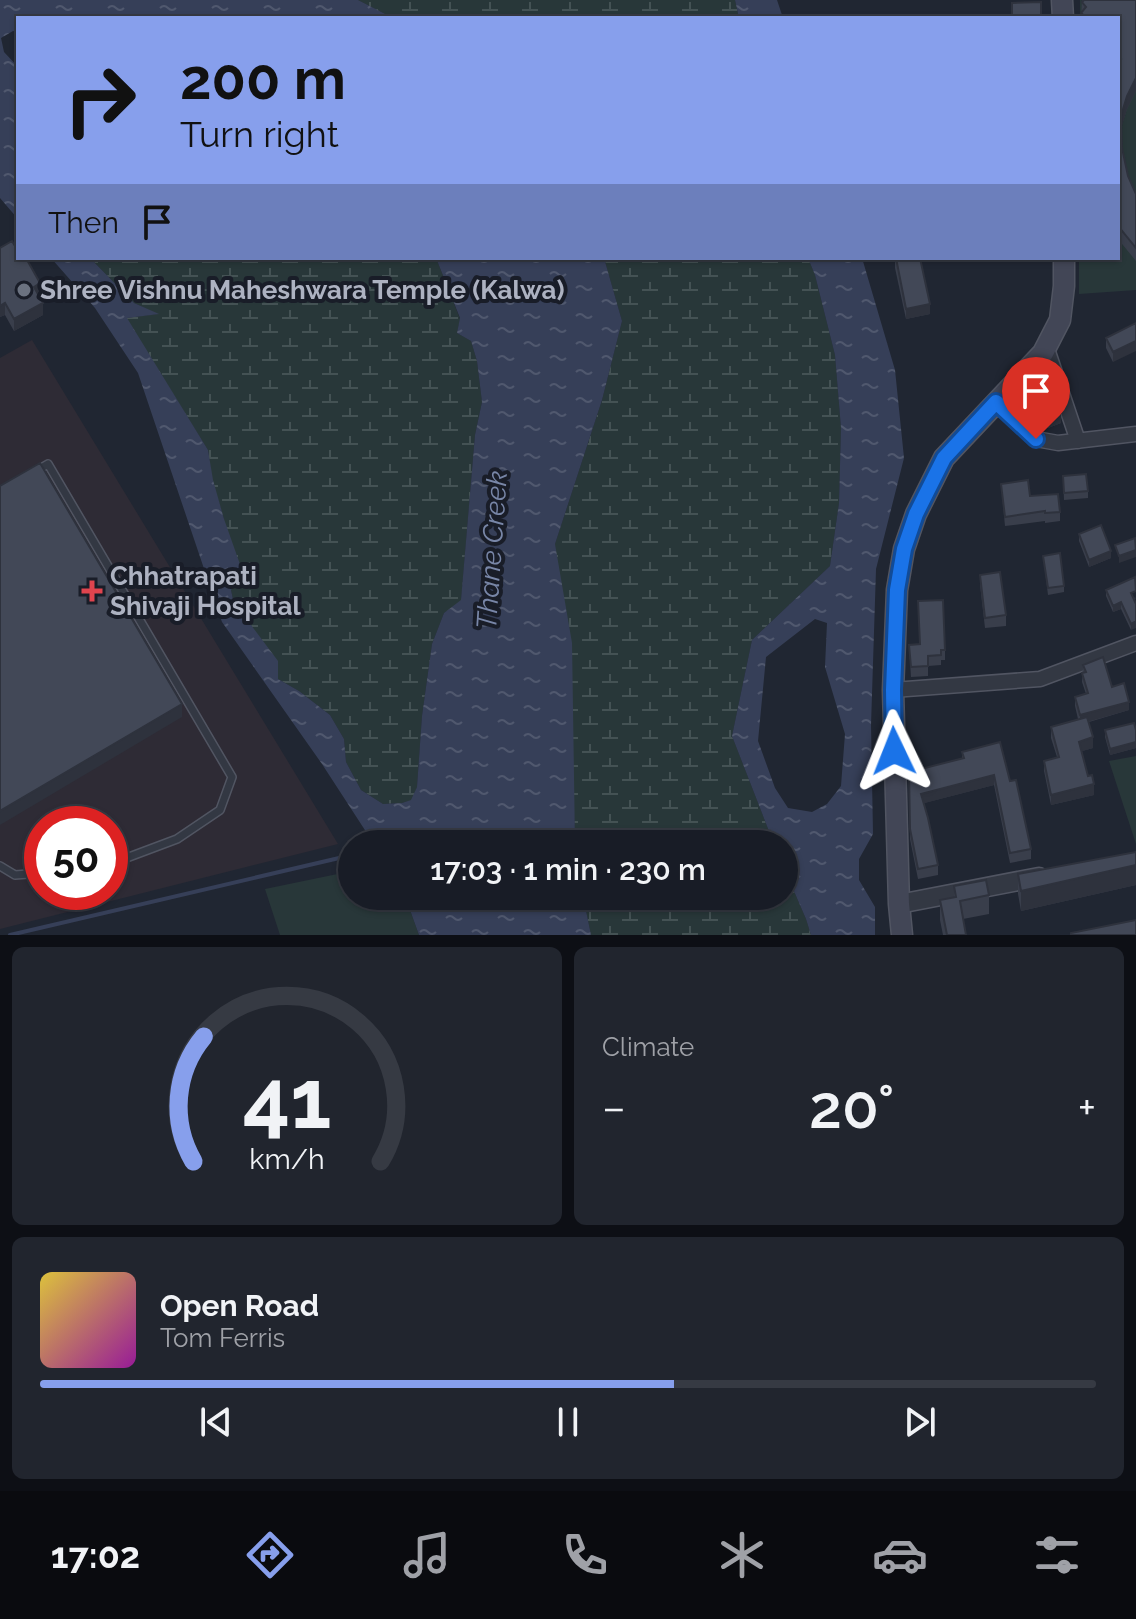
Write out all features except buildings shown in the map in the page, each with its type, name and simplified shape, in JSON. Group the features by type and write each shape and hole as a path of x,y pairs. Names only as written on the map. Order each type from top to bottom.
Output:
{"main road":[{"path":"902,933 893,690 897,590 904,549 916,514 944,458 1043,353 1060,320 1064,260"}],"street":[{"path":"1046,346 1078,441"},
{"path":"996,402 1036,439 1058,443 1136,434"},
{"path":"893,690 1015,674 1040,679 1136,643"},
{"path":"899,904 1062,873"}],"lane":[{"path":"24,479 48,464 232,777 220,810 177,839 128,857"},
{"path":"0,866 15,875 24,874"}],"shaded area":[{"name":"Chhatrapati Shivaji Hospital","path":"32,340 338,844 128,897 128,806 24,806 24,910 76,910 0,929 0,358"}],"green space":[{"path":"358,0 735,0 739,16 389,16"},
{"path":"1080,0 1136,0 1136,290 1079,294 1079,260 1120,260 1120,16 1080,16"},
{"path":"92,260 437,260 460,319 457,333 471,341 482,402 475,435 461,601 444,613 432,644 422,716 417,787 412,800 383,804 361,790 346,762 344,739 330,715 278,679 251,625 235,609 224,519 212,480 208,450 126,318 157,314 134,303"},
{"path":"605,260 809,260 835,355 841,428 839,503 830,566 752,640 732,736 769,830 575,830 572,745 555,544 602,400 622,321"},
{"path":"1136,756 1136,844 1109,761"},
{"path":"338,874 338,910 410,910 419,935 280,935 265,889"},
{"path":"798,900 811,935 591,935 586,910 798,910"}],"water":[{"path":"0,0 358,0 389,16 16,16 16,32 1,38 4,52 16,65 16,217 0,198"},
{"path":"735,0 777,0 782,16 739,16"},
{"name":"Thane Creek","path":"53,260 92,260 134,303 159,314 127,318 208,450 224,519 242,570 231,590 235,609 278,661 278,679 330,715 344,739 346,762 361,790 383,804 402,803 411,800 417,787 422,716 432,644 444,613 461,600 475,435 482,402 471,341 457,333 460,318 437,260 605,260 622,321 602,400 555,544 572,643 575,830 365,830 222,622 138,373 95,308"},
{"path":"809,260 863,260 895,370 904,458 876,569 871,725 873,834 859,859 859,880 875,907 875,935 811,935 798,900 798,830 769,830 732,736 752,640 830,566 839,503 841,428 835,355","holes":["815,619 827,623 825,667 845,734 841,786 827,804 812,812 788,808 775,788 758,741 766,657"]},
{"path":"410,910 586,910 591,935 419,935"}],"waterway":[{"path":"10,935 338,858"}],"place":[{"name":"Shree Vishnu Maheshwara Temple (Kalwa)","path":"24,290"},
{"name":"Chhatrapati Shivaji Hospital","path":"92,591"}],"route":[{"path":"894,751 897,590 904,549 916,514 944,458 996,402 1036,439"}]}
